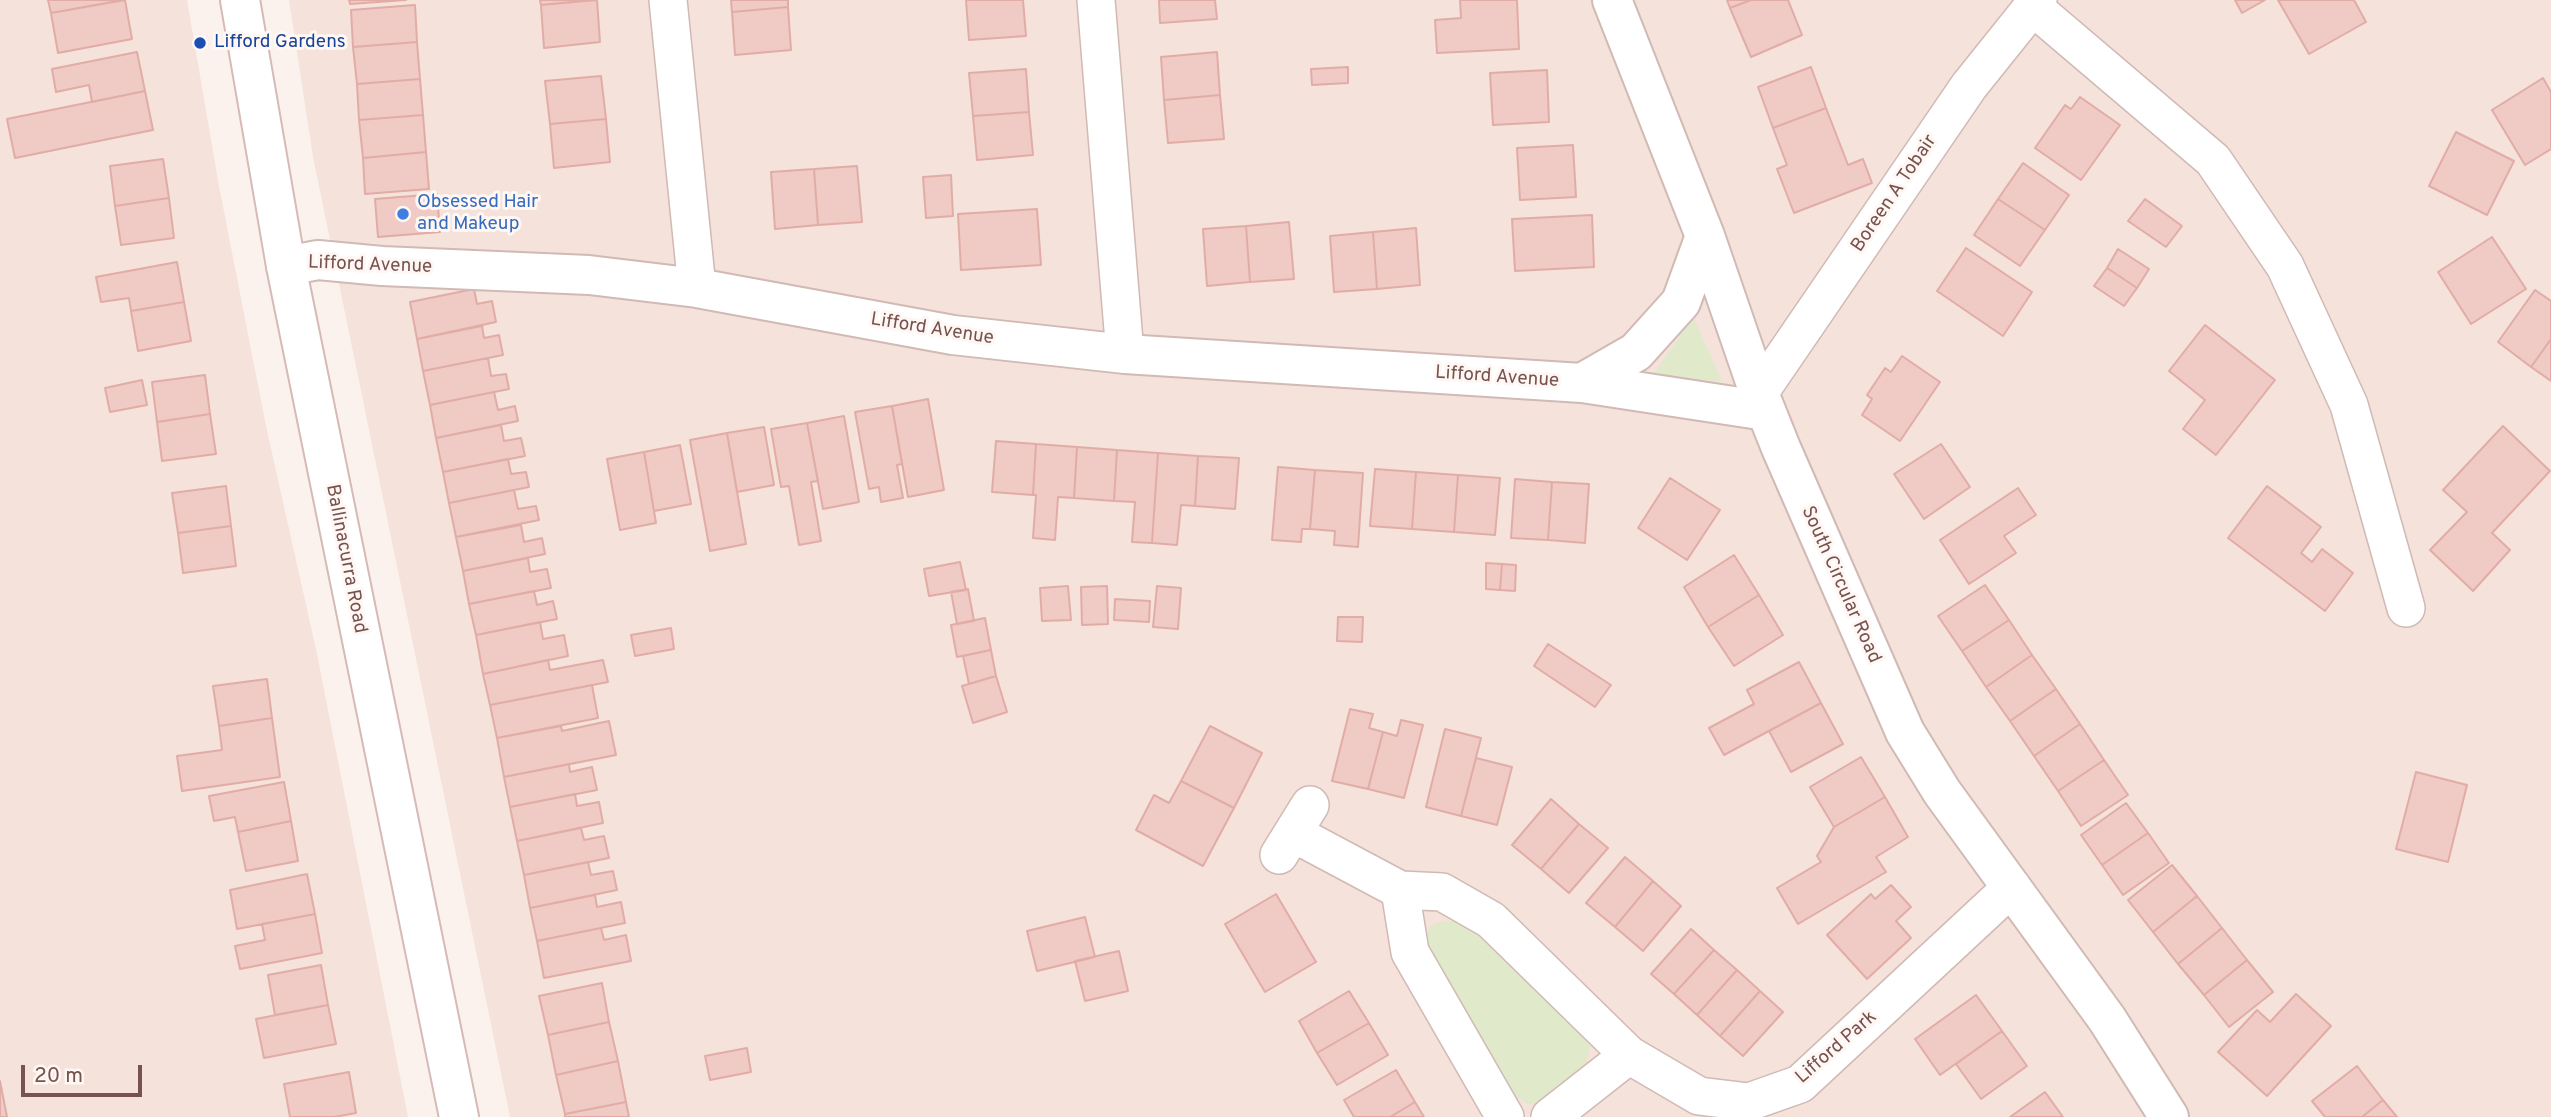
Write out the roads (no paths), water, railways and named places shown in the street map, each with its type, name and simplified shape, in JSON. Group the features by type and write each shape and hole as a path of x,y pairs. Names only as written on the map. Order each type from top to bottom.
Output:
{"street":[{"name":"Ballinacurra Road","path":"240,0 286,265 459,1117"},
{"path":"668,0 697,288"},
{"path":"1096,0 1125,354"},
{"name":"South Circular Road","path":"1612,0 1705,236 1762,402 1905,732 1942,792 2107,1019 2169,1117"},
{"path":"2035,3 2213,160 2285,266 2349,405 2406,608"},
{"name":"Boreen A Tobair","path":"1762,402 1969,86 2035,3"},
{"name":"Lifford Avenue","path":"1581,383 1636,352 1681,302 1705,236"},
{"name":"Lifford Avenue","path":"286,265 318,260 382,266 589,275 697,288 941,333 1125,354 1581,383 1762,402"},
{"name":"Lifford Park","path":"1294,831 1400,890 1441,892 1491,920 1629,1055 1699,1096 1749,1102 1800,1084 2012,887"},
{"path":"1400,890 1410,952 1505,1117"},
{"path":"1550,1117 1629,1055"}],"place":[{"name":"Lifford Gardens","path":"200,43"},
{"name":"Obsessed Hair and Makeup","path":"403,214"}]}
